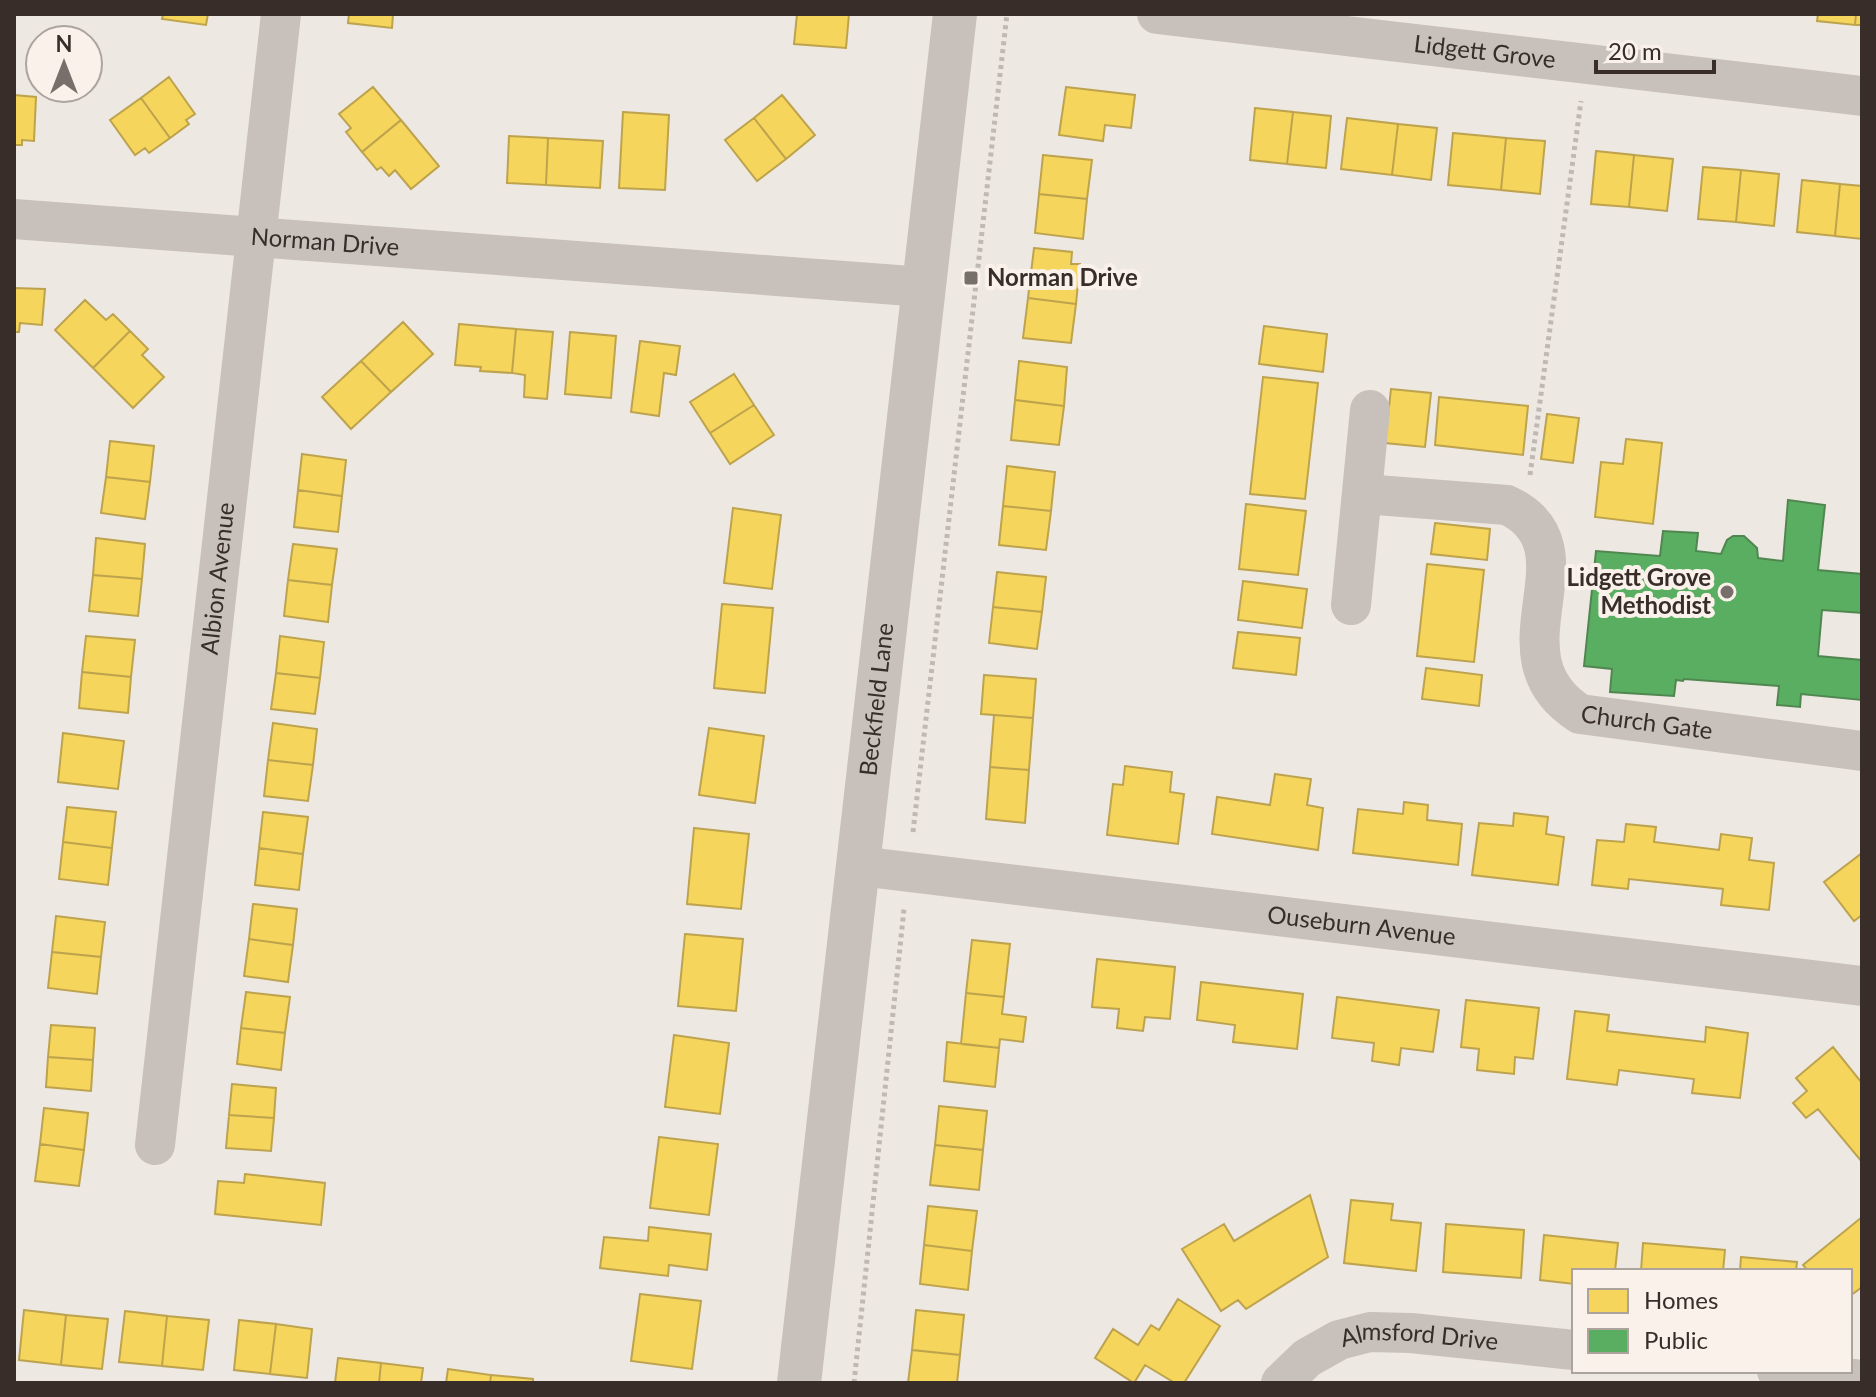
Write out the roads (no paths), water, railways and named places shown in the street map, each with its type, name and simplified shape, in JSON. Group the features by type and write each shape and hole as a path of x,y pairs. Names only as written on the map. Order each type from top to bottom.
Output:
{"street":[{"name":"Albion Avenue","path":"155,1145 281,14"},
{"name":"Beckfield Lane","path":"799,1383 955,14"},
{"name":"Lidgett Grove","path":"1157,14 1862,96"},
{"name":"Norman Drive","path":"14,219 924,287"},
{"path":"1351,605 1370,410"},
{"name":"Church Gate","path":"1363,494 1507,505 1525,513 1546,547 1547,575 1538,646 1543,673 1564,704 1580,714 1862,751"},
{"name":"Ouseburn Avenue","path":"859,866 1862,986"},
{"name":"Almsford Drive","path":"1281,1383 1307,1358 1339,1340 1370,1332 1411,1333 1572,1350"},
{"path":"1796,1373 1862,1380"}],"place":[{"name":"Norman Drive","path":"971,278"},
{"name":"Lidgett Grove Methodist","path":"1727,592"}]}
